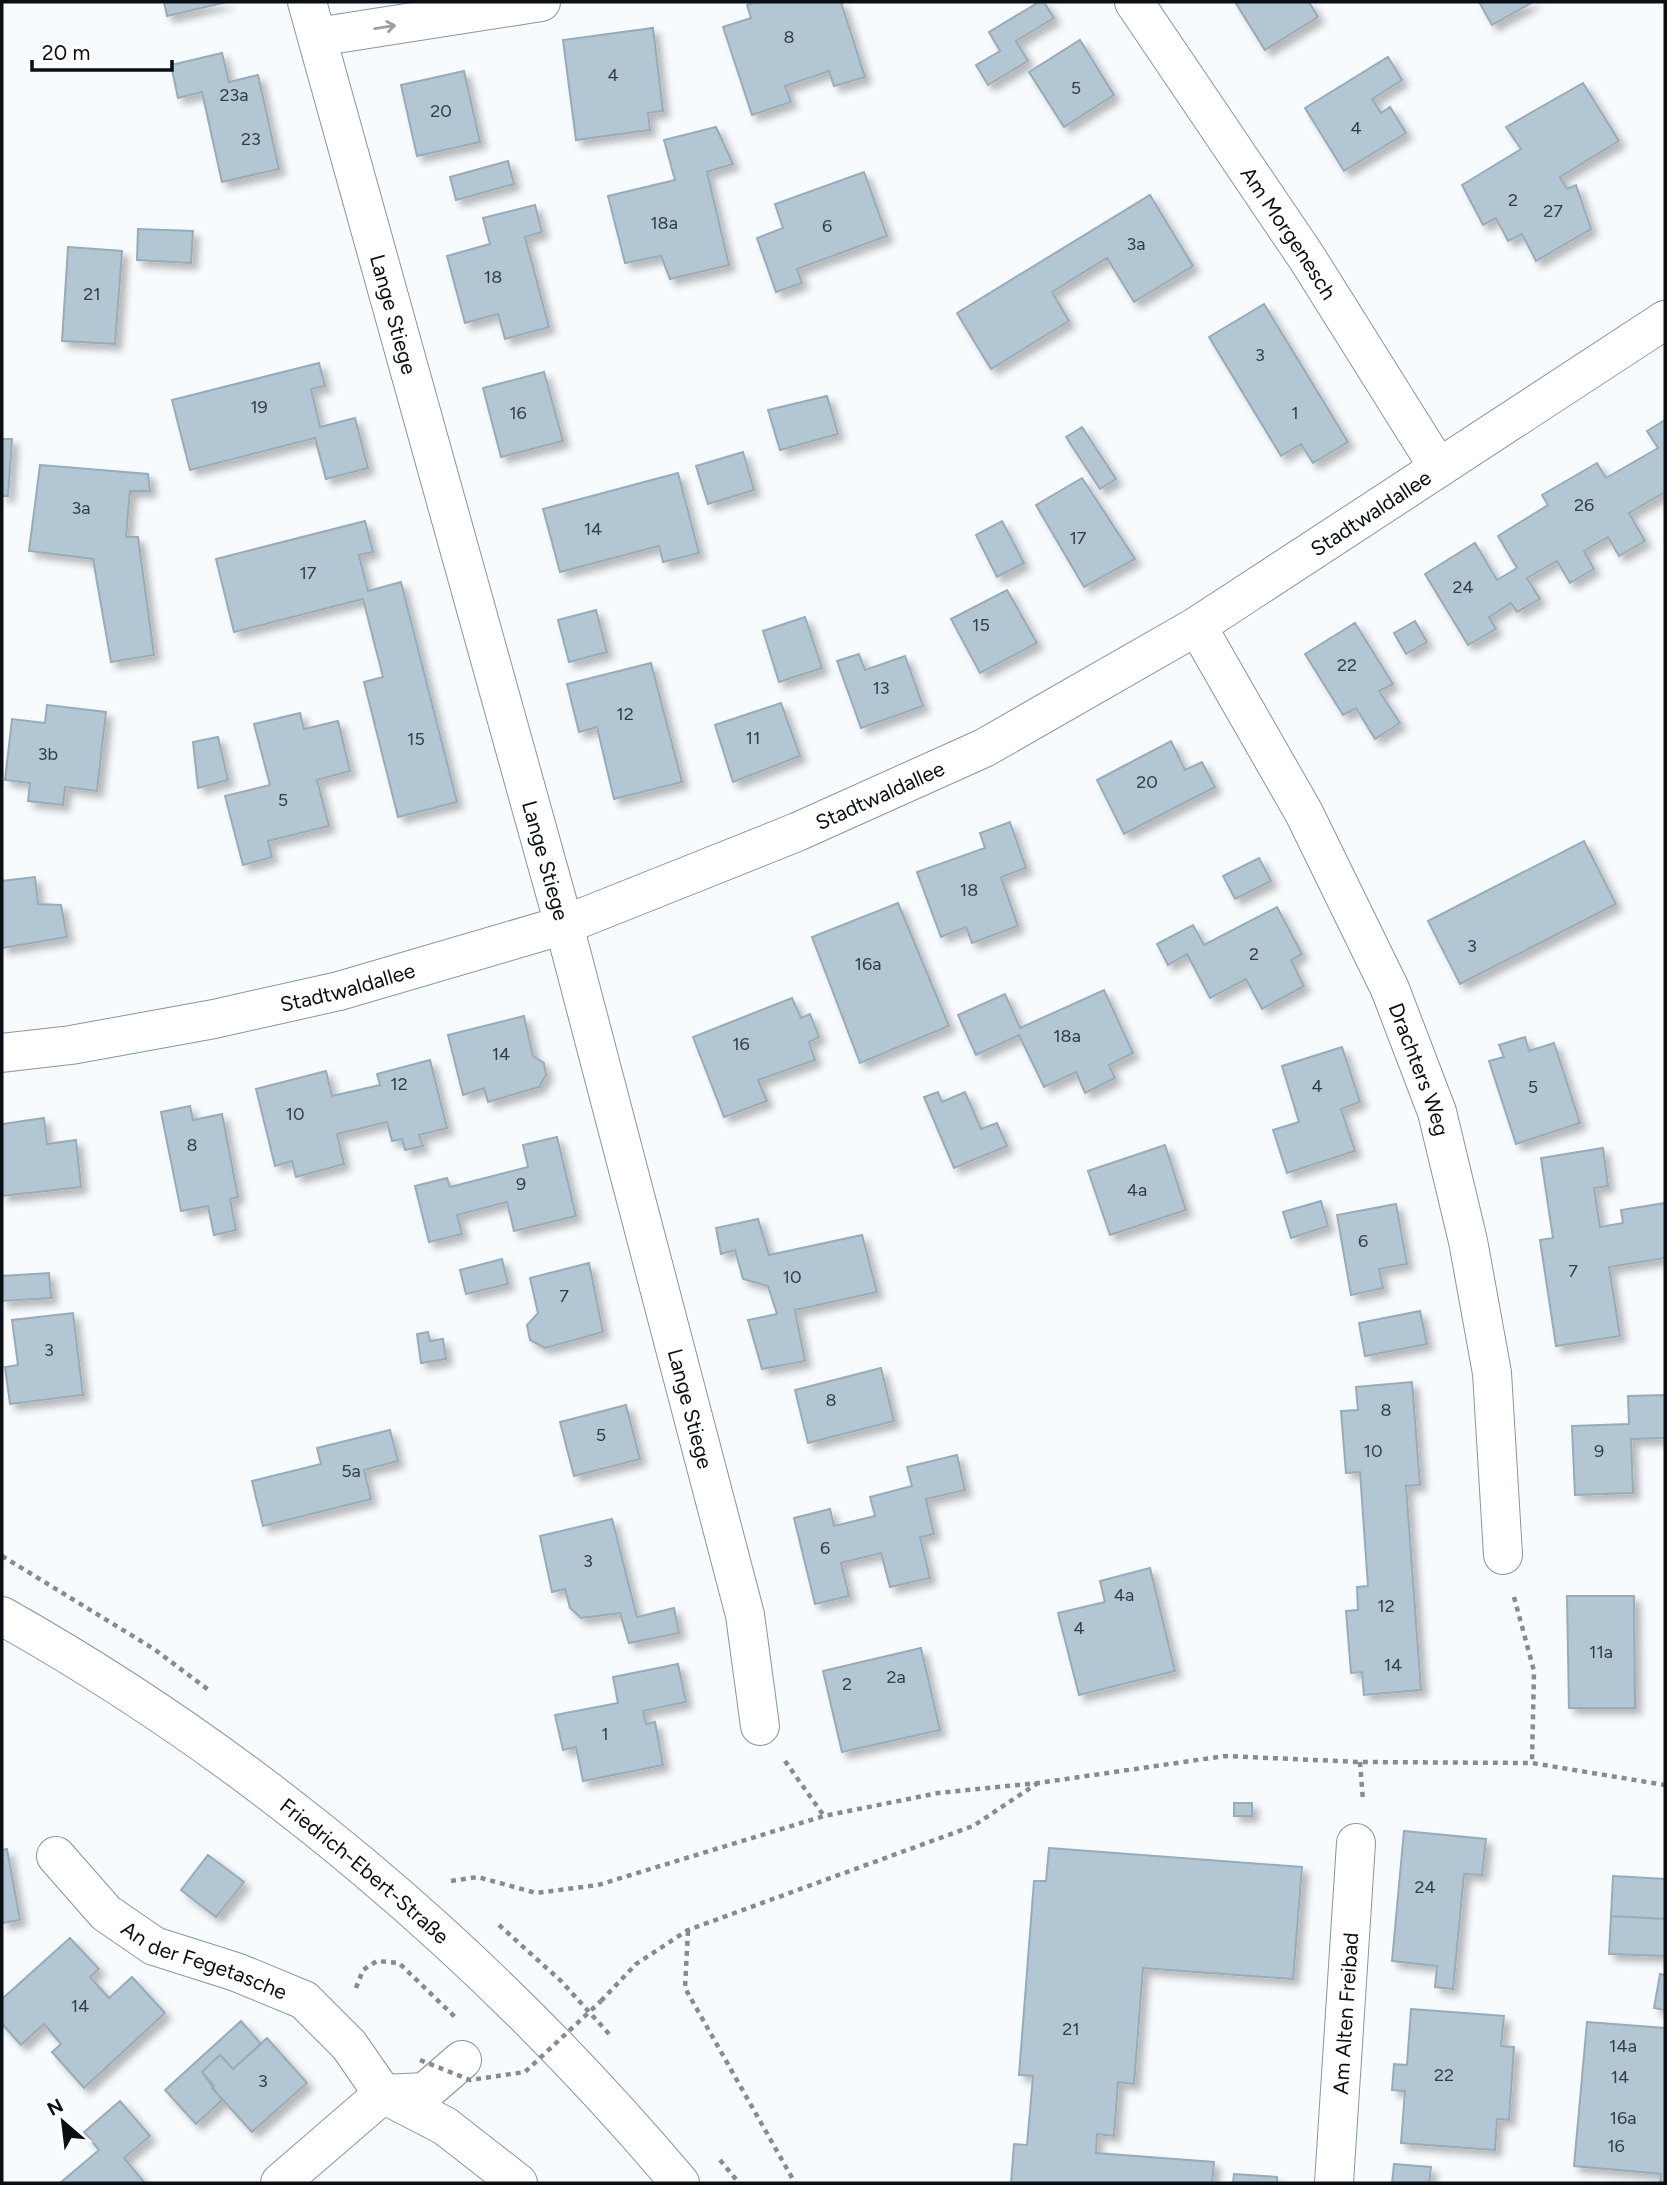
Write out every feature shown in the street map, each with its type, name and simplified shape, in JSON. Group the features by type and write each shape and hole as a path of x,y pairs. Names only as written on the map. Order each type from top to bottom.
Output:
{"street":[{"path":"312,19 541,2"},
{"name":"Am Morgenesch","path":"1134,2 1307,258 1437,467"},
{"name":"Lange Stiege","path":"312,19 564,925 745,1615 760,1726"},
{"name":"Stadtwaldallee","path":"2,1054 71,1045 214,1019 302,999 564,925 797,832 985,748 1197,626 1665,320"},
{"name":"Drachters Weg","path":"1197,626 1304,813 1390,989 1437,1112 1468,1241 1492,1373 1503,1555"},
{"name":"Friedrich-Ebert-Straße","path":"2,1616 78,1658 171,1721 348,1853 432,1925 572,2062 680,2183"},
{"name":"Am Alten Freibad","path":"1334,2183 1356,1843"},
{"name":"An der Fegetasche","path":"56,1856 106,1913 155,1946 236,1972 304,2000 349,2045 383,2094 444,2126 518,2183"},
{"path":"280,2183 383,2094 425,2092 462,2060"}],"path":[{"path":"1503,1555 1534,1671 1532,1763"},
{"path":"760,1726 824,1816"},
{"path":"451,1881 478,1877 536,1893 598,1885 824,1816 938,1793 1038,1783 1225,1756 1360,1762 1532,1763 1665,1785"},
{"path":"420,2060 470,2080 525,2072 601,2001 636,1964 688,1930 973,1826 1038,1783"},
{"path":"688,1930 685,1988 795,2183"},
{"path":"357,1994 355,1986 363,1970 377,1961 399,1963 461,2023 468,2043 462,2060"}],"building":[{"path":"164,2 227,2 167,16"},
{"path":"755,2 841,2 865,77 834,86 829,71 785,86 791,102 752,115 723,27 751,18 747,5"},
{"path":"1039,2 1044,2 1054,18 1016,41 1028,61 988,85 976,65 1000,51 989,32"},
{"path":"1235,2 1309,2 1318,17 1265,50"},
{"path":"1479,2 1533,2 1492,25"},
{"path":"653,28 663,111 648,113 650,130 576,140 563,40"},
{"path":"1080,40 1114,95 1064,127 1029,72"},
{"path":"222,53 229,82 258,75 279,169 222,182 202,92 178,98 171,65"},
{"path":"1388,57 1402,80 1372,99 1381,113 1390,107 1406,133 1344,171 1305,108"},
{"path":"464,71 480,142 417,156 401,85"},
{"path":"1583,83 1619,141 1560,177 1567,189 1576,185 1591,229 1536,261 1522,234 1508,241 1496,218 1483,225 1462,185 1521,149 1506,127"},
{"path":"716,127 733,164 707,172 729,265 670,279 661,256 625,263 608,196 675,180 664,140"},
{"path":"508,161 514,184 456,200 450,177"},
{"path":"864,172 887,236 797,269 802,283 776,292 757,238 783,228 775,204"},
{"path":"1150,195 1193,266 1134,302 1107,258 1052,292 1069,321 991,369 957,313"},
{"path":"535,205 542,232 525,237 549,327 505,339 498,314 465,323 447,256 490,244 483,218"},
{"path":"138,229 193,231 191,263 137,260"},
{"path":"68,247 122,251 115,344 62,341"},
{"path":"1264,304 1348,442 1313,463 1301,444 1281,456 1209,337"},
{"path":"319,363 325,386 311,389 320,427 355,418 368,468 326,479 315,438 190,470 172,400"},
{"path":"544,372 563,441 501,457 483,388"},
{"path":"827,396 838,434 780,450 768,410"},
{"path":"1665,420 1665,492 1629,513 1645,541 1619,556 1608,537 1584,551 1594,569 1570,583 1557,561 1527,578 1540,599 1517,612 1511,603 1489,617 1496,629 1468,645 1425,574 1475,543 1497,580 1517,568 1498,536 1548,505 1542,495 1597,463 1606,478 1658,448 1647,431"},
{"path":"1082,427 1116,479 1100,489 1066,437"},
{"path":"2,439 12,439 8,496 2,496"},
{"path":"743,452 754,490 708,504 696,466"},
{"path":"40,465 148,474 150,491 130,491 126,537 138,537 154,655 111,662 93,559 29,551"},
{"path":"678,473 699,553 663,562 659,546 560,572 543,509"},
{"path":"1082,478 1135,559 1084,587 1036,505"},
{"path":"365,521 373,552 359,555 368,591 401,582 457,802 398,817 364,682 383,677 363,599 234,632 216,559"},
{"path":"1002,521 1024,563 997,577 976,535"},
{"path":"1007,590 1037,643 980,673 951,619"},
{"path":"596,610 607,652 569,662 558,620"},
{"path":"805,617 822,668 779,682 763,631"},
{"path":"1415,621 1427,642 1406,654 1394,633"},
{"path":"1355,623 1393,684 1379,691 1400,723 1375,739 1356,708 1343,715 1305,654"},
{"path":"859,654 865,670 905,656 923,706 861,728 837,661"},
{"path":"651,663 682,782 614,799 597,727 579,732 567,684"},
{"path":"781,703 800,756 733,782 715,725"},
{"path":"47,705 106,712 97,791 65,787 63,805 28,801 30,783 5,780 12,719 45,723"},
{"path":"300,713 304,729 338,721 350,771 317,780 329,826 268,841 272,857 243,865 225,796 270,785 254,724"},
{"path":"218,737 228,780 198,788 193,742"},
{"path":"1171,741 1185,770 1202,762 1215,787 1124,834 1097,780"},
{"path":"1010,822 1026,868 1001,877 1018,926 972,943 966,927 941,937 917,872 985,848 980,833"},
{"path":"1584,841 1616,904 1460,984 1428,921"},
{"path":"1259,858 1271,881 1235,899 1223,876"},
{"path":"35,877 38,904 61,905 67,937 2,948 2,881"},
{"path":"898,903 949,1026 860,1063 812,937"},
{"path":"1277,907 1302,954 1291,960 1304,986 1262,1009 1246,979 1210,998 1187,954 1168,965 1157,944 1193,925 1204,945"},
{"path":"1104,990 1133,1053 1109,1065 1115,1078 1085,1093 1076,1072 1044,1087 1019,1035 976,1055 958,1015 1005,994 1020,1028"},
{"path":"792,998 801,1018 810,1014 819,1037 809,1042 815,1060 758,1080 767,1101 724,1117 693,1037"},
{"path":"524,1016 533,1056 544,1063 546,1075 539,1087 488,1102 484,1088 463,1095 448,1035"},
{"path":"1525,1037 1529,1051 1554,1043 1580,1123 1516,1144 1489,1061 1504,1057 1499,1045"},
{"path":"1342,1047 1360,1102 1341,1109 1355,1151 1287,1173 1273,1130 1299,1122 1282,1066"},
{"path":"430,1060 447,1128 419,1135 423,1146 405,1150 402,1139 392,1141 387,1122 337,1134 344,1164 296,1177 292,1161 275,1166 256,1089 326,1071 332,1096 380,1085 377,1074"},
{"path":"938,1092 942,1102 965,1092 981,1129 997,1123 1007,1146 954,1168 924,1097"},
{"path":"190,1106 193,1120 222,1114 238,1197 230,1199 236,1230 214,1235 208,1206 181,1211 161,1112"},
{"path":"44,1118 47,1144 76,1140 81,1187 2,1196 2,1124"},
{"path":"557,1137 576,1216 514,1231 507,1202 457,1215 462,1234 429,1242 415,1186 447,1178 450,1187 528,1167 523,1145"},
{"path":"1165,1145 1186,1210 1110,1235 1088,1171"},
{"path":"1603,1148 1608,1186 1594,1188 1600,1227 1623,1223 1621,1210 1665,1203 1665,1258 1609,1267 1620,1336 1556,1346 1540,1240 1553,1238 1541,1158"},
{"path":"1321,1201 1328,1226 1291,1238 1283,1212"},
{"path":"1396,1204 1407,1264 1379,1269 1383,1288 1351,1295 1337,1215"},
{"path":"758,1219 769,1255 862,1235 877,1292 795,1310 805,1361 762,1369 748,1320 777,1314 768,1286 743,1279 735,1250 721,1254 716,1228"},
{"path":"502,1259 508,1284 466,1294 460,1270"},
{"path":"589,1263 603,1332 545,1348 530,1340 527,1325 538,1313 530,1278"},
{"path":"49,1273 51,1298 2,1301 2,1276"},
{"path":"1420,1311 1427,1344 1365,1356 1359,1323"},
{"path":"73,1313 83,1395 10,1404 5,1367 18,1365 12,1320"},
{"path":"428,1332 430,1341 443,1339 446,1359 421,1363 417,1334"},
{"path":"881,1368 894,1421 808,1443 795,1390"},
{"path":"1412,1382 1420,1485 1406,1486 1421,1690 1364,1695 1362,1672 1351,1673 1346,1611 1358,1610 1357,1587 1368,1586 1360,1472 1346,1473 1341,1411 1358,1410 1356,1387"},
{"path":"1665,1395 1665,1438 1631,1439 1633,1493 1575,1495 1572,1426 1629,1424 1628,1396"},
{"path":"626,1405 640,1459 574,1476 560,1422"},
{"path":"390,1430 398,1461 364,1470 371,1499 263,1526 252,1481 321,1464 317,1448"},
{"path":"957,1455 965,1490 926,1499 934,1534 920,1537 930,1578 890,1587 881,1553 841,1563 849,1596 815,1604 794,1518 830,1509 834,1526 875,1516 870,1497 912,1486 907,1467"},
{"path":"612,1519 637,1617 674,1608 679,1633 629,1643 620,1613 581,1618 570,1608 565,1589 552,1592 540,1536"},
{"path":"1150,1568 1175,1671 1079,1695 1058,1613 1105,1602 1100,1581"},
{"path":"1567,1596 1634,1596 1635,1708 1569,1708"},
{"path":"921,1648 940,1730 842,1752 823,1671"},
{"path":"678,1664 686,1702 643,1711 646,1724 655,1722 663,1765 583,1781 576,1747 563,1750 555,1715 618,1703 613,1677"},
{"path":"1234,1803 1252,1803 1252,1816 1234,1816"},
{"path":"1404,1831 1486,1839 1482,1875 1464,1874 1453,1989 1435,1987 1437,1966 1392,1961"},
{"path":"1049,1848 1302,1867 1293,1979 1143,1968 1134,2084 1118,2082 1114,2136 1097,2134 1096,2153 1214,2162 1212,2183 1011,2183 1014,2144 1027,2145 1033,2076 1019,2075 1034,1881 1046,1881"},
{"path":"7,1849 20,1920 2,1923 2,1850"},
{"path":"208,1855 244,1882 216,1917 181,1890"},
{"path":"1613,1876 1665,1879 1665,1919 1611,1916"},
{"path":"1611,1916 1665,1919 1665,1956 1609,1954"},
{"path":"70,1938 99,1969 90,1977 109,1998 132,1977 165,2013 84,2088 52,2052 61,2044 44,2024 21,2045 2,2024 2,1999"},
{"path":"1660,1974 1665,1975 1665,2010 1654,2008"},
{"path":"1411,2009 1504,2016 1501,2046 1514,2047 1509,2120 1497,2119 1495,2150 1401,2143 1405,2091 1392,2090 1394,2064 1407,2065"},
{"path":"241,2021 261,2044 233,2069 220,2055 202,2072 222,2100 196,2124 165,2090"},
{"path":"1587,2022 1665,2028 1665,2183 1660,2183 1661,2174 1574,2166"},
{"path":"267,2038 307,2083 252,2132 212,2088 214,2086 202,2072 220,2055 233,2069"},
{"path":"120,2101 150,2136 124,2158 145,2183 60,2183 99,2150 84,2132"},
{"path":"1394,2164 1431,2167 1429,2183 1392,2183"},
{"path":"1234,2174 1277,2177 1277,2183 1233,2183"}]}
